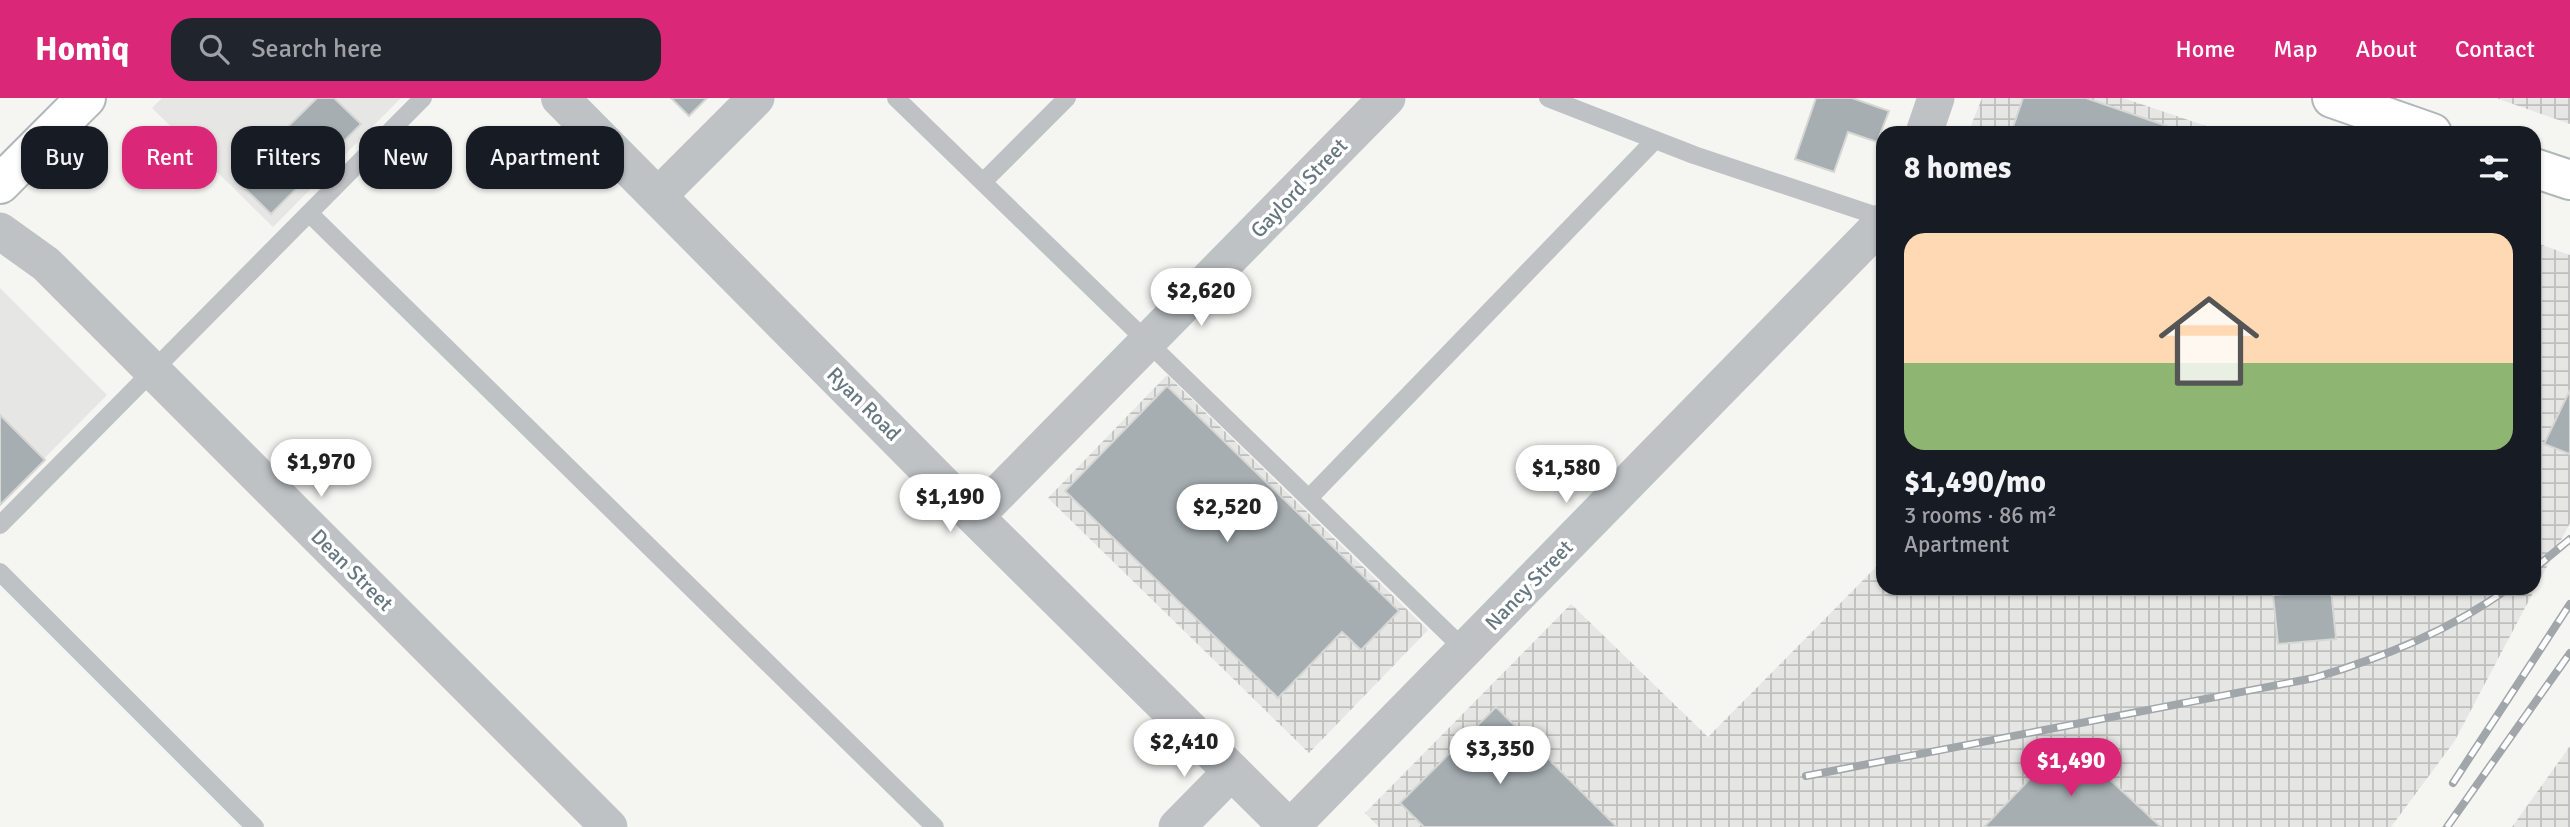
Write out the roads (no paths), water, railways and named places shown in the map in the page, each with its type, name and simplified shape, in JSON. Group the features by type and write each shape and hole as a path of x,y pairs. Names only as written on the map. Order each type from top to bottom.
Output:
{"main road":[{"path":"0,184 86,98"},
{"path":"2332,98 2412,126"},
{"path":"2541,170 2570,180"}],"street":[{"name":"Ryan Road","path":"560,98 975,517 1290,827"},
{"path":"658,196 756,98"},
{"name":"Gaylord Street","path":"975,517 1387,98"},
{"path":"1926,126 1936,98"},
{"name":"Nancy Street","path":"1290,827 1876,227"},
{"name":"Dean Street","path":"0,231 46,264 609,827"},
{"path":"1177,827 1232,771"}],"lane":[{"path":"0,526 423,98"},
{"path":"896,98 1465,650"},
{"path":"983,182 1067,98"},
{"path":"1548,98 1655,140 1876,218"},
{"path":"1309,498 1655,140"},
{"path":"309,213 935,827"},
{"path":"0,572 256,827"}],"railway":[{"path":"2541,563 2570,539"},
{"path":"1806,776 2314,678 2415,641 2463,617 2498,595"},
{"path":"2453,783 2570,604"},
{"path":"2447,827 2570,653"}]}
